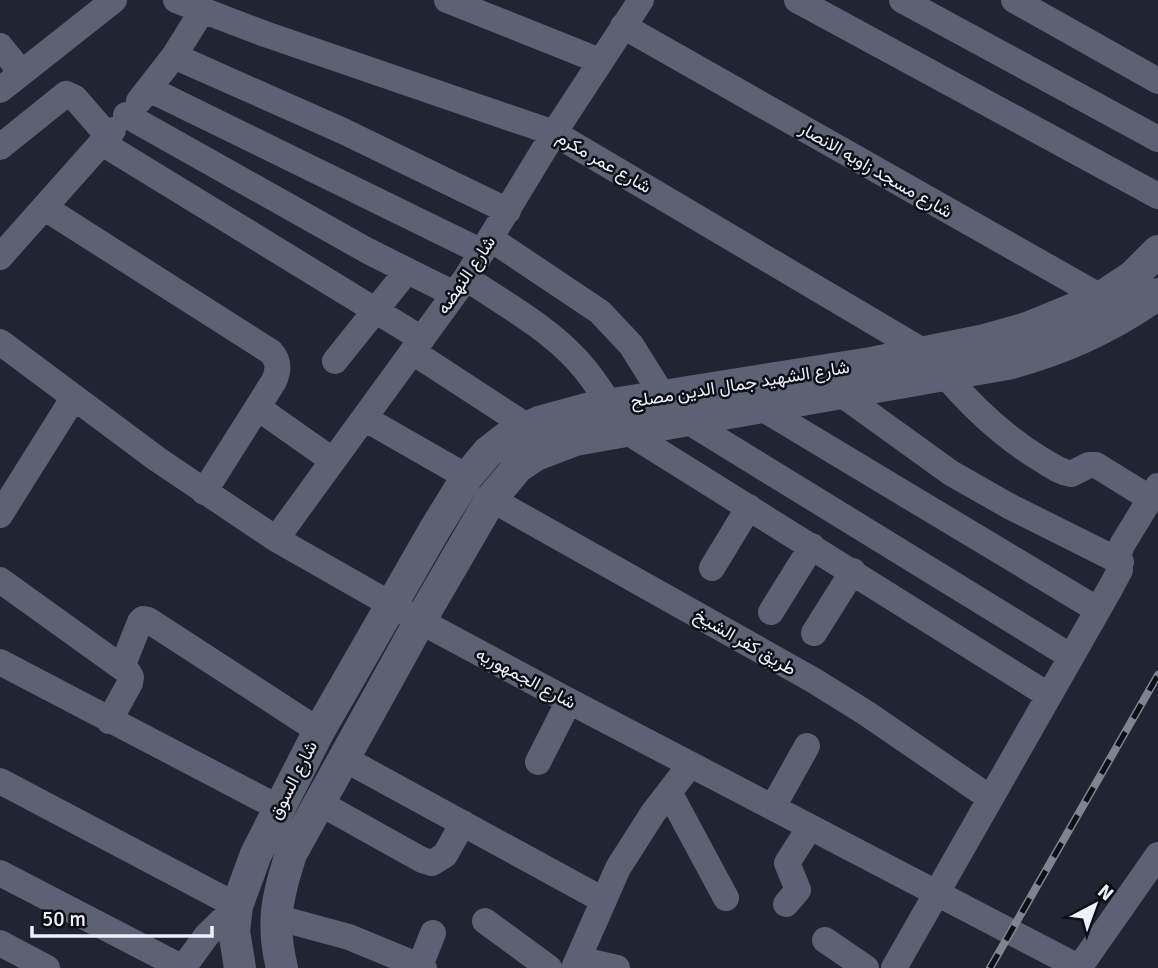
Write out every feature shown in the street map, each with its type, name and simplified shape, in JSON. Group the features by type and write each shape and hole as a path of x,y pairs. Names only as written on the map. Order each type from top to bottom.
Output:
{"street":[{"path":"0,90 114,0"},
{"name":"شارع عمر مكرم","path":"176,0 554,132 935,364 996,429 1037,457 1072,474 1096,465 1154,493"},
{"path":"447,0 600,61"},
{"name":"شارع النهضه","path":"276,539 460,286 554,132 641,0"},
{"path":"797,0 1158,196"},
{"path":"902,0 1158,139"},
{"path":"1014,0 1158,81"},
{"path":"0,257 149,89 174,56 202,11"},
{"name":"شارع مسجد زاويه الانصار","path":"623,26 1130,313"},
{"path":"0,46 22,74"},
{"path":"174,56 342,131 508,211"},
{"path":"149,89 486,246 600,312 631,345 663,396"},
{"path":"0,147 66,94 75,98 105,139 374,310 417,346 528,427"},
{"path":"126,115 407,271 431,281 460,286 555,339 595,380 618,418 749,507 1048,695"},
{"path":"45,208 271,352 278,361 274,382 205,492"},
{"name":"شارع الشهيد جمال الدين مصلح","path":"391,605 467,477 488,452 510,435 565,414 686,420 840,393 935,364 1100,298 1133,276 1158,251"},
{"path":"335,361 407,271"},
{"name":"شارع الشهيد جمال الدين مصلح","path":"420,621 491,499 511,475 536,455 575,440 663,396 935,364 1032,358 1083,338 1130,313 1158,293"},
{"name":"شارع الجمهوريه","path":"2,349 276,539 391,605 569,701 1080,968"},
{"path":"840,393 951,472 1009,506 1121,562"},
{"path":"0,515 74,397"},
{"path":"760,407 1098,610"},
{"path":"258,408 332,460"},
{"path":"364,418 467,477"},
{"path":"686,420 1070,656"},
{"path":"894,968 1120,570 1119,554 1122,545 1154,493"},
{"name":"طريق كفر الشيخ","path":"491,499 813,680 990,798"},
{"path":"712,568 749,507"},
{"path":"771,612 812,547"},
{"path":"814,633 853,572"},
{"path":"0,580 130,675 131,679 109,721"},
{"name":"شارع السوق","path":"240,968 234,931 237,906 256,854 319,731 391,605"},
{"path":"122,667 140,622 143,619 148,620 319,731"},
{"name":"شارع السوق","path":"282,968 276,945 275,916 280,888 291,854 420,621"},
{"path":"0,663 279,808"},
{"path":"538,762 569,701"},
{"path":"773,807 807,746"},
{"path":"343,758 603,900"},
{"path":"617,968 576,964 618,868 635,840 690,765"},
{"path":"0,781 237,906 207,935 183,968 0,873"},
{"path":"669,792 726,898"},
{"path":"318,802 432,863 445,855 463,823"},
{"path":"786,904 798,890 787,863 810,827"},
{"path":"1080,968 1158,855"},
{"path":"275,916 349,937 422,967 433,933"},
{"path":"485,921 549,968"},
{"path":"825,940 866,968"},
{"path":"0,943 47,968"}],"railway":[{"path":"990,968 1158,675"}]}
